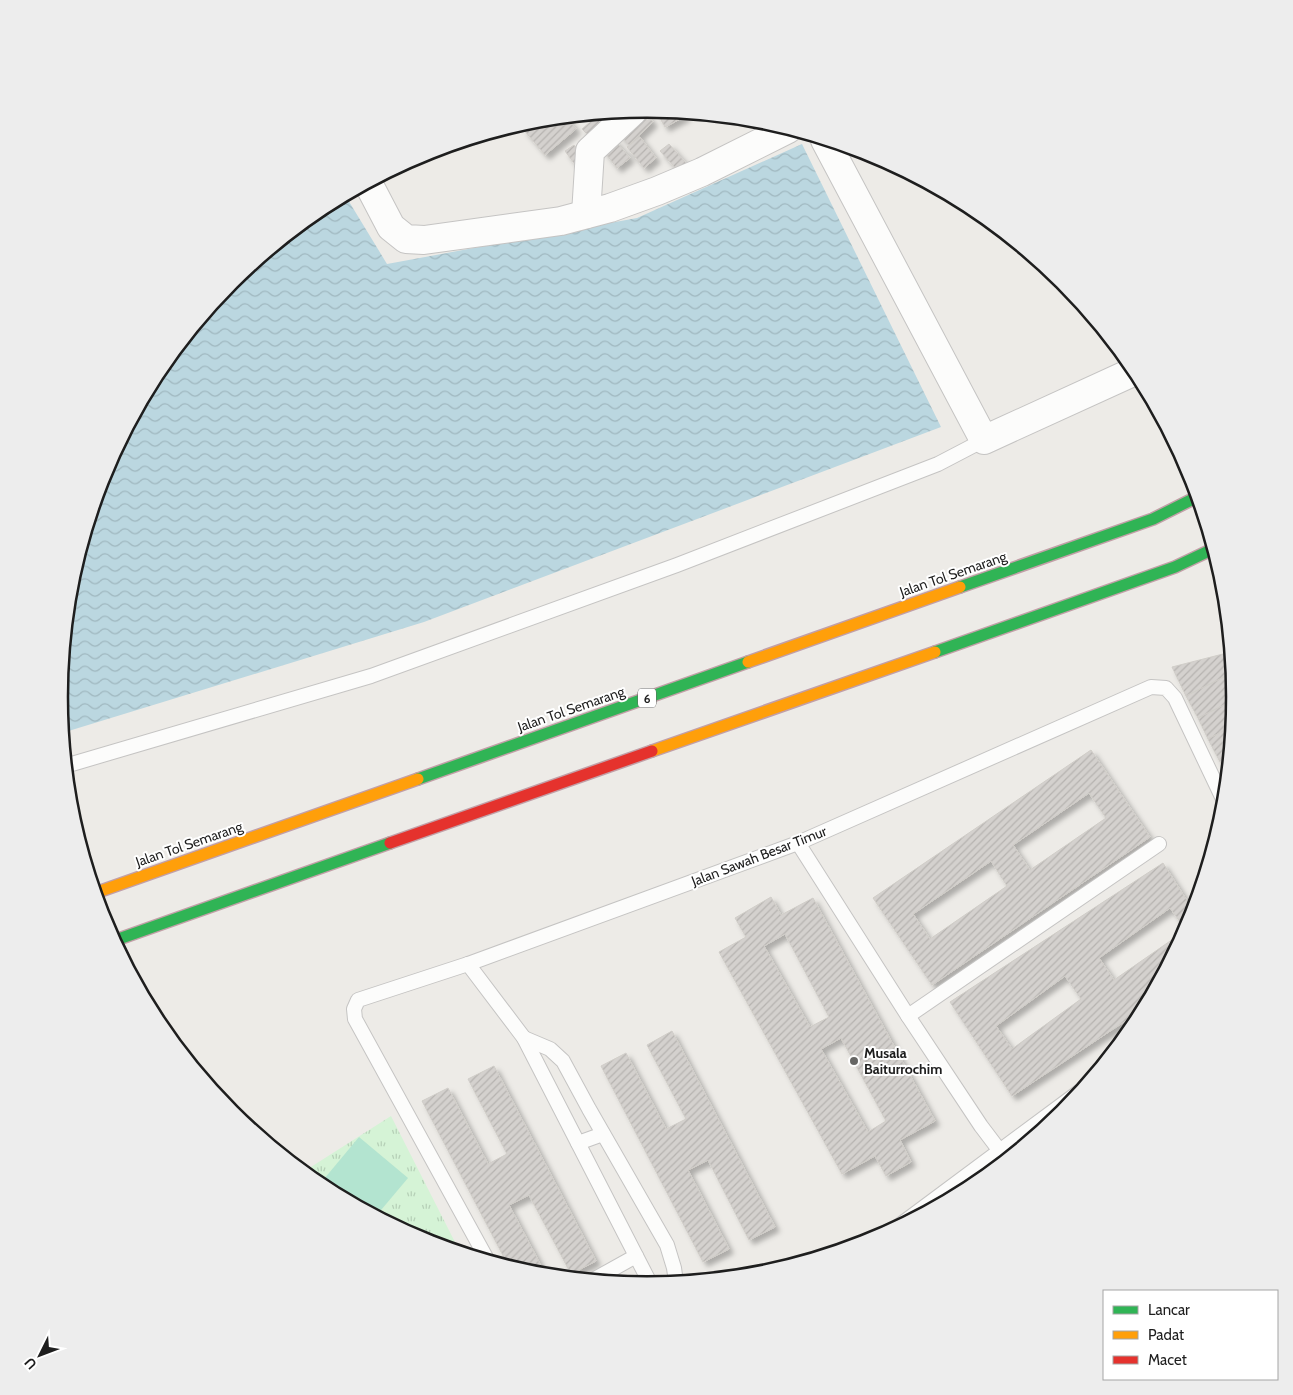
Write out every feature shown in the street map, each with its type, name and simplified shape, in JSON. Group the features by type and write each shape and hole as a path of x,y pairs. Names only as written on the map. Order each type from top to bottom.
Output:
{"highway":[{"name":"Jalan Tol Semarang","path":"101,891 1153,519 1191,500"},
{"path":"120,938 1166,570 1207,552"}],"street":[{"path":"586,214 590,151 624,119"},
{"path":"371,188 391,226 406,239 424,240 561,221 586,214 657,191 702,172 778,134"},
{"path":"829,148 984,440 1127,375"}],"lane":[{"path":"71,764 371,676 677,565 938,464 984,440"},
{"name":"Jalan Sawah Besar Timur","path":"484,1253 355,1019 354,1009 358,1000 468,964 798,843 1151,686 1166,688 1174,698 1218,789"},
{"path":"798,843 908,1016 1002,1155"},
{"path":"908,1016 1159,844"},
{"path":"468,964 524,1038 646,1276"},
{"path":"524,1038 550,1049 563,1061 667,1245 675,1275"},
{"path":"578,1143 603,1134"},
{"path":"959,1185 996,1159"},
{"path":"604,1275 636,1256"}],"green space":[{"path":"391,1116 456,1244 390,1217 357,1199 309,1168"},
{"path":"359,1137 408,1178 380,1211 324,1179"}],"water":[{"path":"802,144 941,427 424,622 69,731 69,660 72,622 87,548 98,511 112,476 127,441 145,408 187,345 237,288 265,262 294,238 349,201 387,264 637,218"}],"building":[{"path":"650,118 653,122 629,145 617,132 633,119"},
{"path":"660,119 679,120 665,127"},
{"path":"615,120 593,140 582,129 591,121"},
{"path":"571,123 576,129 545,155 525,132"},
{"path":"640,137 656,158 644,168 627,147"},
{"path":"614,139 630,158 617,168 602,149"},
{"path":"669,144 686,163 678,171 660,151"},
{"path":"574,145 585,159 576,166 565,151"},
{"path":"1223,654 1225,677 1186,696 1172,667"},
{"path":"1225,677 1226,704 1198,718 1186,696"},
{"path":"1226,704 1224,731 1208,739 1198,718"},
{"path":"1224,731 1222,758 1219,760 1208,739"},
{"path":"1091,750 1150,837 932,985 873,898","holes":["1089,793 1106,818 1030,870 1013,845","991,861 1007,886 930,939 913,914"]},
{"path":"1163,863 1188,902 1180,921 1170,908 1099,958 1114,980 1172,940 1148,987 1128,1019 1012,1096 950,1002","holes":["1065,976 1081,999 1012,1049 996,1026"]},
{"path":"771,897 781,915 813,898 935,1121 900,1140 911,1162 886,1176 875,1156 842,1174 719,952 746,937 735,918","holes":["785,934 829,1017 810,1027 764,946","841,1038 886,1121 868,1132 821,1049"]},
{"path":"672,1031 775,1227 749,1240 708,1160 688,1170 729,1249 703,1262 601,1066 626,1053 666,1129 686,1119 647,1045"},
{"path":"494,1066 596,1261 574,1272 570,1272 529,1195 509,1205 541,1266 505,1259 422,1101 448,1088 488,1164 507,1154 468,1079"}],"traffic: fast":[{"path":"960,587 1153,519 1191,500"},
{"path":"935,652 1175,567 1207,552"},
{"path":"418,779 748,662"},
{"path":"120,938 390,843"}],"traffic: slow":[{"path":"748,662 960,587"},
{"path":"652,751 935,652"},
{"path":"101,891 418,779"}],"traffic: jam":[{"path":"390,843 652,751"}],"place":[{"name":"Musala Baiturrochim","path":"854,1061"}]}
